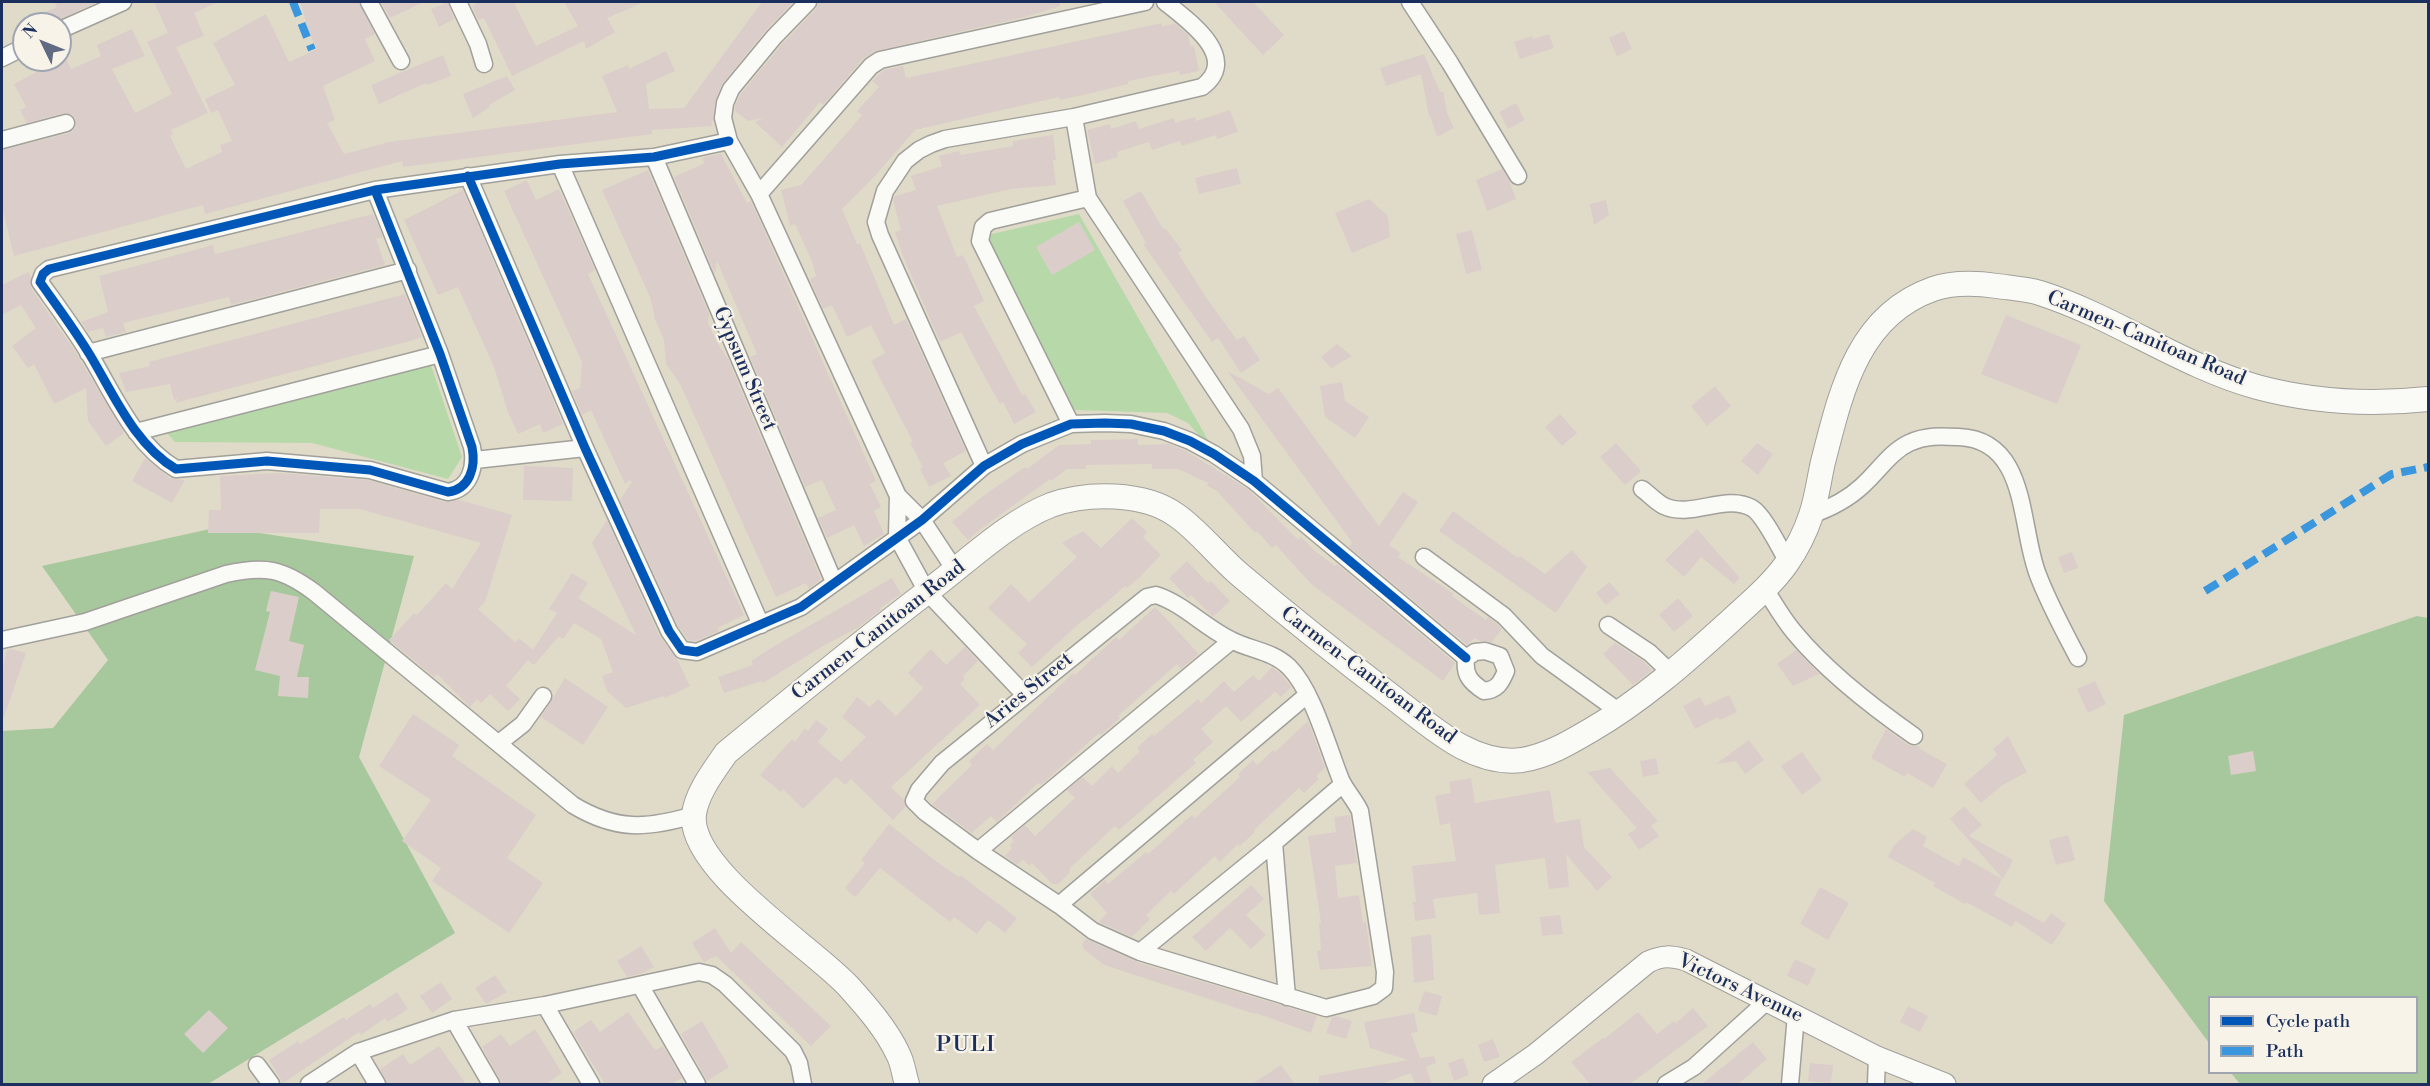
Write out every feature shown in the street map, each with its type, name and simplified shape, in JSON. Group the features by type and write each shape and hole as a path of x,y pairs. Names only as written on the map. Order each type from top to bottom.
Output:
{"main road":[{"name":"Carmen-Canitoan Road","path":"694,815 705,784 726,753 955,570 1028,516 1053,505 1075,499 1104,496 1142,501 1176,514 1226,562 1284,612 1451,741 1473,752 1498,760 1532,758 1548,753 1621,713 1672,674 1765,589 1788,562 1811,515 1841,399 1863,346 1887,315 1910,300 1936,288 1960,284 1984,284 2035,292 2078,308 2195,363 2255,386 2311,398 2390,403 2428,399"},
{"path":"694,815 698,837 714,863 734,887 848,986 876,1019 898,1054 907,1084"}],"street":[{"path":"72,25 123,2"},
{"path":"369,2 401,62"},
{"path":"458,2 478,44 484,64"},
{"path":"808,2 774,37 731,89 724,103 723,118 729,141 759,194 898,496 922,520 955,570"},
{"path":"759,194 872,66 880,60 1145,2"},
{"path":"984,466 880,235 876,222 877,213 885,191 905,161 931,144 1074,117 1202,87 1212,79 1216,69 1214,50 1182,16 1165,2"},
{"path":"1410,2 1450,63 1518,176"},
{"path":"1074,117 1088,198 1241,429 1252,456 1254,481"},
{"path":"2,140 66,123"},
{"path":"375,190 440,354 472,447 475,460 463,487 448,492 370,470 267,461 176,469 150,450 136,432 88,352 40,282 43,274 49,269 375,190 560,164 654,157 729,141"},
{"name":"Gypsum Street","path":"654,157 834,582"},
{"path":"560,164 761,625"},
{"path":"468,176 585,448 675,644 682,650 697,652 801,607 922,520 984,466 1022,444 1071,424 1131,424 1164,431 1190,441 1254,481 1466,658"},
{"path":"1071,424 980,241 980,235 990,220 1088,198"},
{"path":"88,352 408,270"},
{"path":"136,432 440,354"},
{"path":"1811,515 1837,505 1863,486 1890,456 1908,443 1930,436 1965,437 1989,446 2002,456 2012,470 2037,574 2078,658"},
{"path":"475,460 585,448"},
{"path":"1642,489 1664,506 1680,510 1735,503 1752,508 1788,562"},
{"path":"898,496 897,537 927,592 1024,694"},
{"path":"1424,556 1504,616 1542,656 1621,713"},
{"path":"2,640 85,622 226,573 266,568 286,574 314,592 573,805 590,815 640,826 664,824 694,815"},
{"path":"1765,589 1794,631 1824,661 1866,700 1914,736"},
{"name":"Aries Street","path":"978,851 914,801 919,790 942,763 1024,694 1147,597 1156,595 1171,600 1231,641"},
{"path":"1608,625 1650,653 1672,674"},
{"path":"1231,641 1271,654 1289,668 1307,695 1343,784 1354,798 1360,811 1385,972 1384,988 1373,996 1326,1008 1140,952 1093,931 1059,905 978,851 1231,641"},
{"path":"1059,905 1307,695"},
{"path":"500,743 523,724 543,696"},
{"path":"1140,952 1343,784"},
{"path":"1274,843 1287,997"},
{"name":"Victors Avenue","path":"1493,1084 1508,1075 1648,962 1659,957 1670,956 1686,960 1877,1057 1945,1084"},
{"path":"309,1084 358,1052 454,1020 545,1005 699,972 712,975 725,984 793,1051 799,1063 804,1084"},
{"path":"640,985 697,1084"},
{"path":"1666,1084 1694,1067 1766,1002"},
{"path":"545,1005 591,1084"},
{"path":"1790,1084 1796,1015"},
{"path":"454,1020 491,1084"},
{"path":"358,1052 377,1084"},
{"path":"1876,1084 1877,1057"},
{"path":"257,1065 271,1084"},
{"path":"1694,1067 1694,1084"}],"green space":[{"path":"1079,214 1216,454 1188,423 1167,413 1075,410 1066,400 987,235"},
{"path":"431,365 462,457 448,479 312,443 175,442 165,431"},
{"path":"219,527 414,556 359,757 455,933 208,1084 2,1084 2,731 53,728 108,660 42,566"},
{"path":"2417,616 2428,618 2428,1084 2240,1084 2232,1074 2418,1074 2418,996 2208,996 2208,1042 2104,901 2124,715"}],"building":[{"path":"54,2 98,2 72,14 72,12 45,12 57,7"},
{"path":"154,2 218,2 194,13 204,36 176,47 208,113 171,130 173,134 170,136 186,169 222,152 220,145 232,141 218,110 211,113 205,99 235,85 213,43 266,14 289,62 317,49 300,2 359,2 375,34 365,39 375,61 323,86 335,120 327,123 344,154 389,142 617,112 602,76 628,65 629,69 666,51 675,71 646,84 649,109 684,108 762,2 794,2 766,30 723,83 715,102 712,126 652,130 652,134 403,167 402,161 205,214 203,205 14,256 2,207 2,150 69,133 74,130 76,121 73,115 64,113 27,123 20,110 26,107 14,84 36,72 72,72 72,69 101,56 97,45 132,29 145,56 112,69 135,113 172,94 147,42 168,33"},
{"path":"381,2 424,2 390,18"},
{"path":"448,2 454,19 439,27 431,9"},
{"path":"476,2 518,2 514,3 536,46 578,26 564,2 644,2 607,18 615,32 586,49 584,41 512,76 484,18 478,20 472,6"},
{"path":"818,2 1060,2 1060,6 1025,17 875,51 863,59 823,105 820,102 782,147 755,122 764,118 748,121 735,111 735,106 740,95 782,44 816,9"},
{"path":"1214,2 1253,2 1284,35 1263,55"},
{"path":"1162,23 1162,27 1175,23 1188,35 1191,47 1194,46 1199,71 1180,75 1179,71 1128,81 1128,84 1083,95 1060,100 1059,97 915,130 842,209 857,244 860,243 894,325 906,319 966,451 943,463 951,476 929,487 920,469 923,467 910,443 913,442 871,361 885,353 871,325 847,337 832,305 823,309 810,279 816,276 812,261 795,224 790,226 781,190 801,185 839,142 862,115 857,111 879,87 872,81 884,70 903,66 906,78"},
{"path":"1624,31 1632,49 1617,56 1609,38"},
{"path":"1549,34 1554,48 1520,59 1514,42 1532,36 1533,39"},
{"path":"1424,54 1440,92 1443,91 1447,113 1454,128 1437,137 1429,116 1421,74 1386,86 1380,68"},
{"path":"443,55 451,76 427,85 426,83 379,104 371,85"},
{"path":"507,76 515,90 489,105 490,107 473,118 463,94"},
{"path":"1516,103 1525,120 1508,129 1499,112"},
{"path":"1230,110 1238,132 1217,139 1216,135 1182,146 1180,141 1152,150 1149,142 1117,152 1118,157 1095,164 1087,130 1110,124 1111,129 1136,121 1139,129 1174,118 1175,123 1195,117 1196,121"},
{"path":"1053,135 1056,185 1011,189 937,206 957,257 963,255 984,301 974,306 1022,395 1025,394 1036,412 1014,424 1003,402 1000,404 961,332 940,342 902,254 895,232 901,230 893,200 895,196 916,190 911,176 942,166 939,156 959,151 961,155 1013,146 1013,141"},
{"path":"721,154 747,203 751,201 876,481 870,484 881,507 874,511 884,534 864,546 854,525 827,538 818,518 836,510 822,480 805,487 750,357 757,354 717,261 715,274 674,177 705,163 702,159 705,157"},
{"path":"1237,168 1241,184 1199,194 1195,178"},
{"path":"1502,169 1516,199 1487,211 1476,180"},
{"path":"648,170 709,314 708,323 728,359 821,579 809,589 806,583 776,597 680,384 666,364 664,340 655,319 650,297 602,190"},
{"path":"527,180 536,200 559,189 595,270 588,274 744,615 718,628 719,631 696,641 688,640 678,626 620,500 632,482 630,480 625,484 591,410 582,415 572,391 580,388 582,362 504,191"},
{"path":"463,190 563,424 543,433 540,424 518,434 508,412 494,367 458,287 438,295 404,220"},
{"path":"1141,191 1163,229 1165,228 1182,250 1178,253 1207,299 1237,340 1244,336 1260,360 1241,373 1218,338 1212,342 1143,244 1146,243 1123,201"},
{"path":"1369,199 1388,216 1390,237 1352,253 1335,213"},
{"path":"1606,200 1609,215 1594,225 1590,204"},
{"path":"373,214 383,237 376,239 385,265 231,305 229,297 123,323 126,332 106,337 103,328 88,332 81,322 108,312 99,276 213,245 215,254"},
{"path":"1079,222 1095,250 1052,275 1036,247"},
{"path":"1472,230 1482,270 1466,274 1456,234"},
{"path":"28,272 31,276 31,288 75,351 123,431 123,434 106,446 88,421 86,388 54,404 34,364 28,368 12,346 36,328 21,305 2,315 2,285"},
{"path":"405,294 422,337 410,341 175,403 178,398 174,400 170,384 126,392 119,373 150,366 149,362"},
{"path":"2006,315 2081,345 2057,404 1981,374"},
{"path":"1337,344 1352,356 1331,368 1321,357"},
{"path":"1227,371 1269,394 1278,388 1379,526 1403,492 1418,502 1389,545 1401,553 1398,557 1454,594 1452,596 1486,620 1488,617 1497,624 1502,629 1492,642 1475,638 1467,645 1349,547 1352,542"},
{"path":"1342,382 1345,401 1369,417 1355,438 1325,417 1320,386"},
{"path":"1715,386 1731,406 1707,426 1691,406"},
{"path":"1560,414 1577,433 1562,446 1545,427"},
{"path":"1138,439 1138,445 1169,444 1186,451 1248,489 1298,540 1301,537 1335,566 1337,564 1455,663 1443,681 1311,584 1276,545 1272,548 1257,531 1255,533 1217,491 1207,486 1208,483 1178,469 1152,469 1152,464 1086,465 1086,469 1067,469 968,540 952,522 983,496 1025,467 1027,469 1059,445 1091,444 1091,440"},
{"path":"1616,443 1641,471 1625,485 1600,457"},
{"path":"1757,443 1773,454 1758,475 1741,461"},
{"path":"145,458 170,478 185,480 172,503 132,481"},
{"path":"524,466 573,468 572,501 523,500"},
{"path":"279,473 368,480 445,502 460,500 512,515 485,602 478,609 515,642 519,638 533,650 557,613 549,609 572,573 588,583 578,598 636,635 592,543 607,520 659,635 677,659 690,686 665,698 664,696 626,708 607,691 602,676 613,672 601,639 574,623 563,639 559,636 534,665 528,660 506,686 520,699 508,711 490,694 481,703 477,699 470,707 437,674 434,677 389,640 414,613 417,615 446,583 452,589 481,543 360,509 320,509 319,533 208,533 209,510 221,510 220,476"},
{"path":"1453,511 1518,558 1520,556 1545,574 1572,550 1587,567 1556,613 1439,531"},
{"path":"1132,518 1147,532 1143,537 1161,555 1140,577 1127,588 1125,586 1084,619 1032,667 1018,653 1027,644 988,608 1011,584 1029,602 1077,557 1062,543 1083,531 1101,548"},
{"path":"1697,529 1740,578 1734,584 1701,557 1684,577 1665,560"},
{"path":"2072,552 2078,568 2064,573 2058,557"},
{"path":"1187,561 1208,583 1211,581 1230,601 1213,617 1191,595 1188,598 1169,578"},
{"path":"892,578 901,594 857,628 763,683 762,681 724,693 718,677 753,665 751,661 771,648"},
{"path":"1609,582 1620,594 1606,605 1596,593"},
{"path":"271,591 299,597 289,641 304,645 297,677 309,677 308,698 278,696 280,676 255,670 270,612 266,611"},
{"path":"1678,598 1693,616 1674,632 1659,615"},
{"path":"1155,607 1199,654 1181,669 1177,664 1118,716 1120,718 1101,735 1099,733 1041,785 1038,783 997,822 991,816 972,833 932,804 972,765 969,761 987,744 993,750 1073,673 1075,675 1116,637 1119,640"},
{"path":"1615,643 1643,661 1652,670 1633,685 1603,654"},
{"path":"965,647 978,661 963,676 965,679 960,684 980,705 891,787 904,800 905,807 893,820 851,779 845,785 836,777 803,809 783,789 781,792 760,775 792,739 795,742 805,728 808,731 816,720 828,729 818,742 841,762 866,737 842,717 857,697 870,707 878,699 896,716 923,688 908,673 931,649 946,665"},
{"path":"7,650 26,653 3,720 2,671"},
{"path":"1796,650 1819,674 1793,686 1777,664"},
{"path":"1272,667 1291,687 1281,697 1275,692 1241,722 1226,706 1201,729 1213,742 1193,760 1196,763 1119,830 1115,826 1070,868 1070,872 1058,884 1052,884 1032,863 1029,866 1023,859 1017,865 1005,856 1012,848 1010,845 1014,841 1011,837 1025,825 1035,836 1075,798 1067,790 1083,777 1092,786 1112,766 1118,773 1140,751 1137,748 1152,734 1154,736 1198,699 1201,703 1224,681 1234,692 1253,675 1259,681"},
{"path":"565,678 608,707 583,745 541,717"},
{"path":"2095,681 2106,704 2088,713 2077,689"},
{"path":"1729,695 1737,712 1720,720 1718,717 1695,729 1683,706 1700,697 1705,706"},
{"path":"413,714 459,745 452,756 536,815 507,858 543,883 509,933 432,881 441,868 402,841 431,800 379,766"},
{"path":"1308,721 1325,768 1316,776 1319,779 1304,793 1299,788 1254,830 1255,832 1240,846 1238,844 1220,862 1215,856 1174,894 1171,891 1146,915 1150,919 1132,937 1099,922 1107,913 1090,894 1105,880 1108,884 1146,852 1148,854 1192,815 1195,818 1240,777 1238,774 1253,760 1257,765 1273,750 1275,752"},
{"path":"1886,729 1908,745 1917,746 1947,764 1933,788 1907,773 1905,777 1871,758"},
{"path":"2008,736 2027,772 2001,786 1981,803 1964,784 1997,755 1993,749"},
{"path":"1749,740 1764,760 1745,774 1736,761 1716,764"},
{"path":"2253,751 2256,771 2231,775 2228,756"},
{"path":"1802,752 1822,780 1802,795 1781,766"},
{"path":"1656,758 1659,774 1643,777 1640,761"},
{"path":"1610,768 1658,821 1651,826 1659,836 1639,850 1628,834 1637,828 1587,772"},
{"path":"1471,778 1475,803 1550,790 1555,823 1580,819 1584,847 1612,877 1597,891 1566,854 1569,887 1549,889 1545,858 1495,865 1500,913 1479,915 1477,893 1433,899 1436,918 1415,921 1413,902 1416,902 1412,866 1456,861 1450,823 1440,825 1435,796 1451,793 1449,782"},
{"path":"1964,806 1982,825 1969,836 2013,860 2003,879 1950,819"},
{"path":"1350,815 1357,863 1335,866 1338,898 1359,895 1363,923 1366,922 1372,966 1320,970 1317,951 1321,950 1319,923 1321,923 1308,836 1336,832 1334,817"},
{"path":"889,824 937,862 959,877 960,875 1017,918 1005,933 988,920 977,934 954,917 950,922 880,868 855,897 845,888 865,863 861,860"},
{"path":"1913,829 1927,837 1923,846 1959,866 1963,857 2002,879 1994,895 2044,923 2051,913 2066,924 2052,945 2016,921 2012,927 1966,902 1965,904 1933,886 1935,883 1888,857 1894,845"},
{"path":"2068,835 2075,860 2056,865 2049,840"},
{"path":"1251,885 1264,899 1246,915 1266,935 1251,949 1230,928 1206,951 1192,937"},
{"path":"1820,887 1849,903 1828,940 1800,924"},
{"path":"1560,915 1563,934 1542,936 1540,917"},
{"path":"715,928 731,953 741,942 831,1026 811,1046 716,956 704,962 692,943"},
{"path":"1431,934 1434,980 1414,983 1411,937"},
{"path":"1086,939 1137,962 1317,1016 1311,1033 1256,1013 1104,965 1085,950 1082,945"},
{"path":"641,946 654,967 643,973 627,977 617,961"},
{"path":"1795,959 1816,969 1808,986 1787,976"},
{"path":"495,975 507,992 486,1004 475,988"},
{"path":"441,982 452,999 432,1013 420,996"},
{"path":"1424,991 1442,996 1437,1016 1418,1011"},
{"path":"397,992 408,1009 388,1022 385,1018 361,1035 359,1032 283,1083 269,1060 298,1041 300,1044 344,1017 346,1020 370,1004 373,1008"},
{"path":"1908,1006 1928,1016 1920,1032 1900,1022"},
{"path":"1693,1008 1708,1026 1630,1084 1590,1084 1571,1062 1638,1012 1657,1034 1674,1021 1676,1023"},
{"path":"209,1010 228,1028 203,1053 184,1034"},
{"path":"628,1012 655,1050 663,1046 682,1078 672,1084 605,1084 573,1032 591,1020 600,1032"},
{"path":"1414,1013 1418,1032 1411,1033 1420,1058 1434,1056 1436,1063 1426,1067 1432,1084 1415,1084 1411,1073 1381,1084 1319,1084 1319,1076 1408,1060 1370,1048 1364,1022"},
{"path":"1332,1017 1352,1021 1346,1039 1326,1033"},
{"path":"702,1021 729,1067 707,1081 681,1034"},
{"path":"535,1029 562,1073 546,1084 502,1084 482,1047 501,1034 510,1046"},
{"path":"1493,1039 1500,1057 1484,1062 1478,1045"},
{"path":"1753,1042 1767,1059 1738,1084 1702,1084"},
{"path":"439,1046 466,1084 387,1084 380,1069 403,1054 410,1065"},
{"path":"1463,1058 1469,1075 1454,1081 1448,1063"},
{"path":"1810,1063 1833,1065 1831,1083 1808,1081"},
{"path":"1281,1065 1295,1084 1252,1084"}],"marked path":[{"path":"293,2 312,50"},
{"path":"2205,591 2392,474 2428,467"}],"cycle path":[{"path":"375,190 440,354 472,447 473,462 470,476 462,487 456,490 448,492 370,470 267,461 176,469 162,459 137,433 84,346 40,282 43,274 49,269 375,190 560,164 654,157 729,141"},
{"path":"468,176 585,448 669,631 682,650 697,652 801,607 922,520 984,466 1022,444 1071,424 1105,423 1131,424 1164,431 1214,454 1254,481 1466,658"}],"district":[{"name":"PULI","path":"966,1046"}]}
